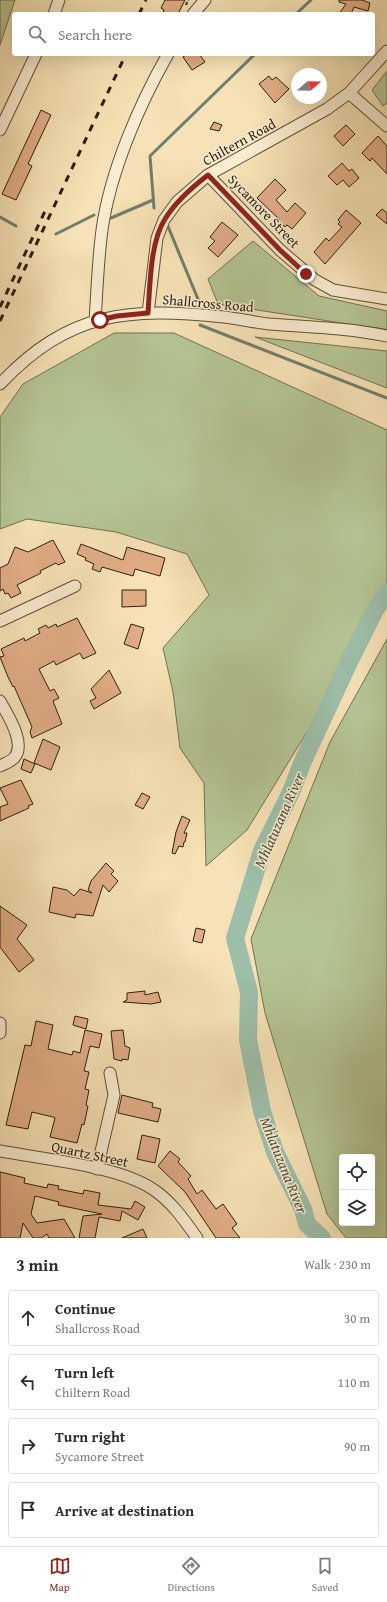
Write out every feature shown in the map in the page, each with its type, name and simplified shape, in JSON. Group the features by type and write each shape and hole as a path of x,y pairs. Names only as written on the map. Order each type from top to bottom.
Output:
{"street":[{"path":"55,12 59,0"},
{"path":"189,10 205,0"},
{"name":"Chiltern Road","path":"148,313 153,256 157,238 164,220 177,202 208,175 327,109 350,93 387,51"},
{"path":"0,130 35,56"},
{"path":"95,321 102,230 108,201 132,128 167,56"},
{"path":"350,93 387,126"},
{"name":"Sycamore Street","path":"208,175 280,250 306,274 324,286 353,294 387,299"},
{"name":"Shallcross Road","path":"0,384 34,352 53,338 69,330 95,321 117,316 148,313 224,317 268,323 364,331 387,336"},
{"path":"0,621 75,586"},
{"path":"0,700 12,724 18,744 17,752 14,758 0,766"},
{"path":"0,1023 0,1033"},
{"path":"97,1169 114,1095 110,1073"},
{"name":"Quartz Street","path":"0,1151 122,1175 154,1190 180,1215 197,1238"}],"path":[{"path":"188,0 189,10"}],"green space":[{"path":"0,0 15,0 0,45"},
{"path":"387,71 387,103 383,106 372,90"},
{"path":"253,241 319,296 387,311 387,330 218,304 208,279"},
{"path":"114,333 174,333 387,430 387,601 247,830 206,866 204,783 180,748 173,692 163,648 209,595 187,554 116,532 27,519 0,529 0,417 23,384"},
{"path":"255,337 387,351 387,388"},
{"path":"387,639 387,1238 346,1238 327,1214 265,1013 251,939 330,742"}],"building":[{"path":"165,0 185,0 179,12 163,12 164,10 161,8"},
{"path":"339,0 362,0 370,3 368,11 354,7 352,12 340,12 346,4 339,2"},
{"path":"200,56 205,62 192,70 183,57"},
{"path":"269,76 272,80 276,77 289,89 275,103 259,84"},
{"path":"41,110 51,115 28,164 32,166 16,200 2,194"},
{"path":"214,122 222,125 219,131 210,129"},
{"path":"346,125 355,134 343,146 334,136"},
{"path":"378,136 387,146 387,174 372,158 370,161 362,153"},
{"path":"342,163 349,171 352,169 359,178 349,187 343,180 337,185 328,176"},
{"path":"275,179 286,190 276,200 287,212 295,203 306,213 292,229 287,225 285,227 279,221 280,220 257,198"},
{"path":"382,209 387,213 387,224 376,215"},
{"path":"346,210 361,223 325,264 314,252 326,238 329,241 342,227 338,224 340,222 338,220"},
{"path":"222,222 238,235 218,257 208,248 215,241 210,237"},
{"path":"53,540 65,562 58,565 56,563 40,571 41,573 17,585 21,593 11,598 8,593 5,594 3,589 0,591 0,568 8,564 15,547 28,552"},
{"path":"81,544 123,560 127,547 165,558 160,576 135,569 133,576 102,567 100,572 92,569 94,564 77,554"},
{"path":"122,590 146,590 146,606 122,607"},
{"path":"77,618 96,653 83,659 80,653 56,665 54,661 39,669 50,691 54,689 59,698 53,701 62,724 32,738 30,732 32,727 0,657 4,656 1,649 24,638 25,641 40,633 38,629 46,625 48,628 56,624 57,627"},
{"path":"131,624 144,628 138,649 124,644"},
{"path":"109,670 121,693 94,709 90,701 96,698 91,689"},
{"path":"43,739 60,747 51,770 34,763"},
{"path":"24,759 35,764 31,773 21,769"},
{"path":"21,780 33,804 28,806 29,808 0,821 0,807 8,804 0,788"},
{"path":"142,793 150,797 143,809 135,805"},
{"path":"182,816 190,820 184,833 187,833 183,847 179,846 175,854 172,853 176,832"},
{"path":"106,863 114,871 111,874 118,881 109,892 103,885 93,916 76,914 75,918 49,912 53,887 67,890 74,896 80,889 92,893 88,890 91,881"},
{"path":"0,906 27,925 17,939 34,960 19,972 0,947"},
{"path":"196,928 205,930 202,943 193,941"},
{"path":"145,991 145,995 158,992 161,1002 151,1004 123,1002 127,1000 127,993"},
{"path":"75,1016 88,1019 86,1029 73,1025"},
{"path":"36,1021 53,1025 48,1049 72,1055 73,1051 80,1053 85,1030 102,1034 99,1048 90,1046 84,1071 89,1072 85,1089 89,1090 86,1105 88,1106 84,1125 82,1124 77,1143 50,1137 55,1118 53,1117 32,1112 28,1129 6,1125 25,1045 31,1046"},
{"path":"123,1030 125,1046 130,1048 128,1060 122,1059 122,1061 114,1059 111,1031"},
{"path":"122,1095 153,1103 152,1107 161,1109 158,1122 118,1113"},
{"path":"142,1135 160,1139 155,1163 137,1159"},
{"path":"170,1151 180,1159 178,1162 191,1176 188,1179 197,1194 202,1190 216,1209 223,1204 237,1224 232,1228 240,1238 216,1238 185,1192 158,1166"},
{"path":"0,1172 25,1178 24,1183 47,1188 48,1184 59,1186 58,1189 83,1194 84,1190 100,1193 98,1205 131,1209 135,1201 145,1207 138,1220 122,1211 120,1221 99,1217 95,1238 79,1238 83,1216 102,1214 58,1205 59,1202 35,1196 31,1214 37,1223 64,1219 75,1238 49,1238 47,1234 41,1238 33,1238 23,1223 20,1238 0,1238"},
{"path":"143,1229 147,1238 122,1238"}],"waterway":[{"path":"298,12 311,0"},
{"path":"154,208 150,156 253,56"},
{"path":"111,218 153,200"},
{"path":"56,234 94,215"},
{"path":"0,217 16,226"},
{"path":"167,224 200,304"},
{"path":"200,325 387,398"},
{"name":"Mhlatuzana River","path":"322,1238 307,1224 303,1209 275,1152 262,1111 248,1040 249,992 235,938 262,851 291,792 303,761 349,662 375,610 387,592"}],"railway":[{"path":"140,12 146,0"},
{"path":"0,321 125,56"},
{"path":"0,307 46,209"}],"route":[{"path":"100,320 117,316 148,313 153,256 157,238 164,220 177,202 192,187 208,175 280,250 306,274"}]}
